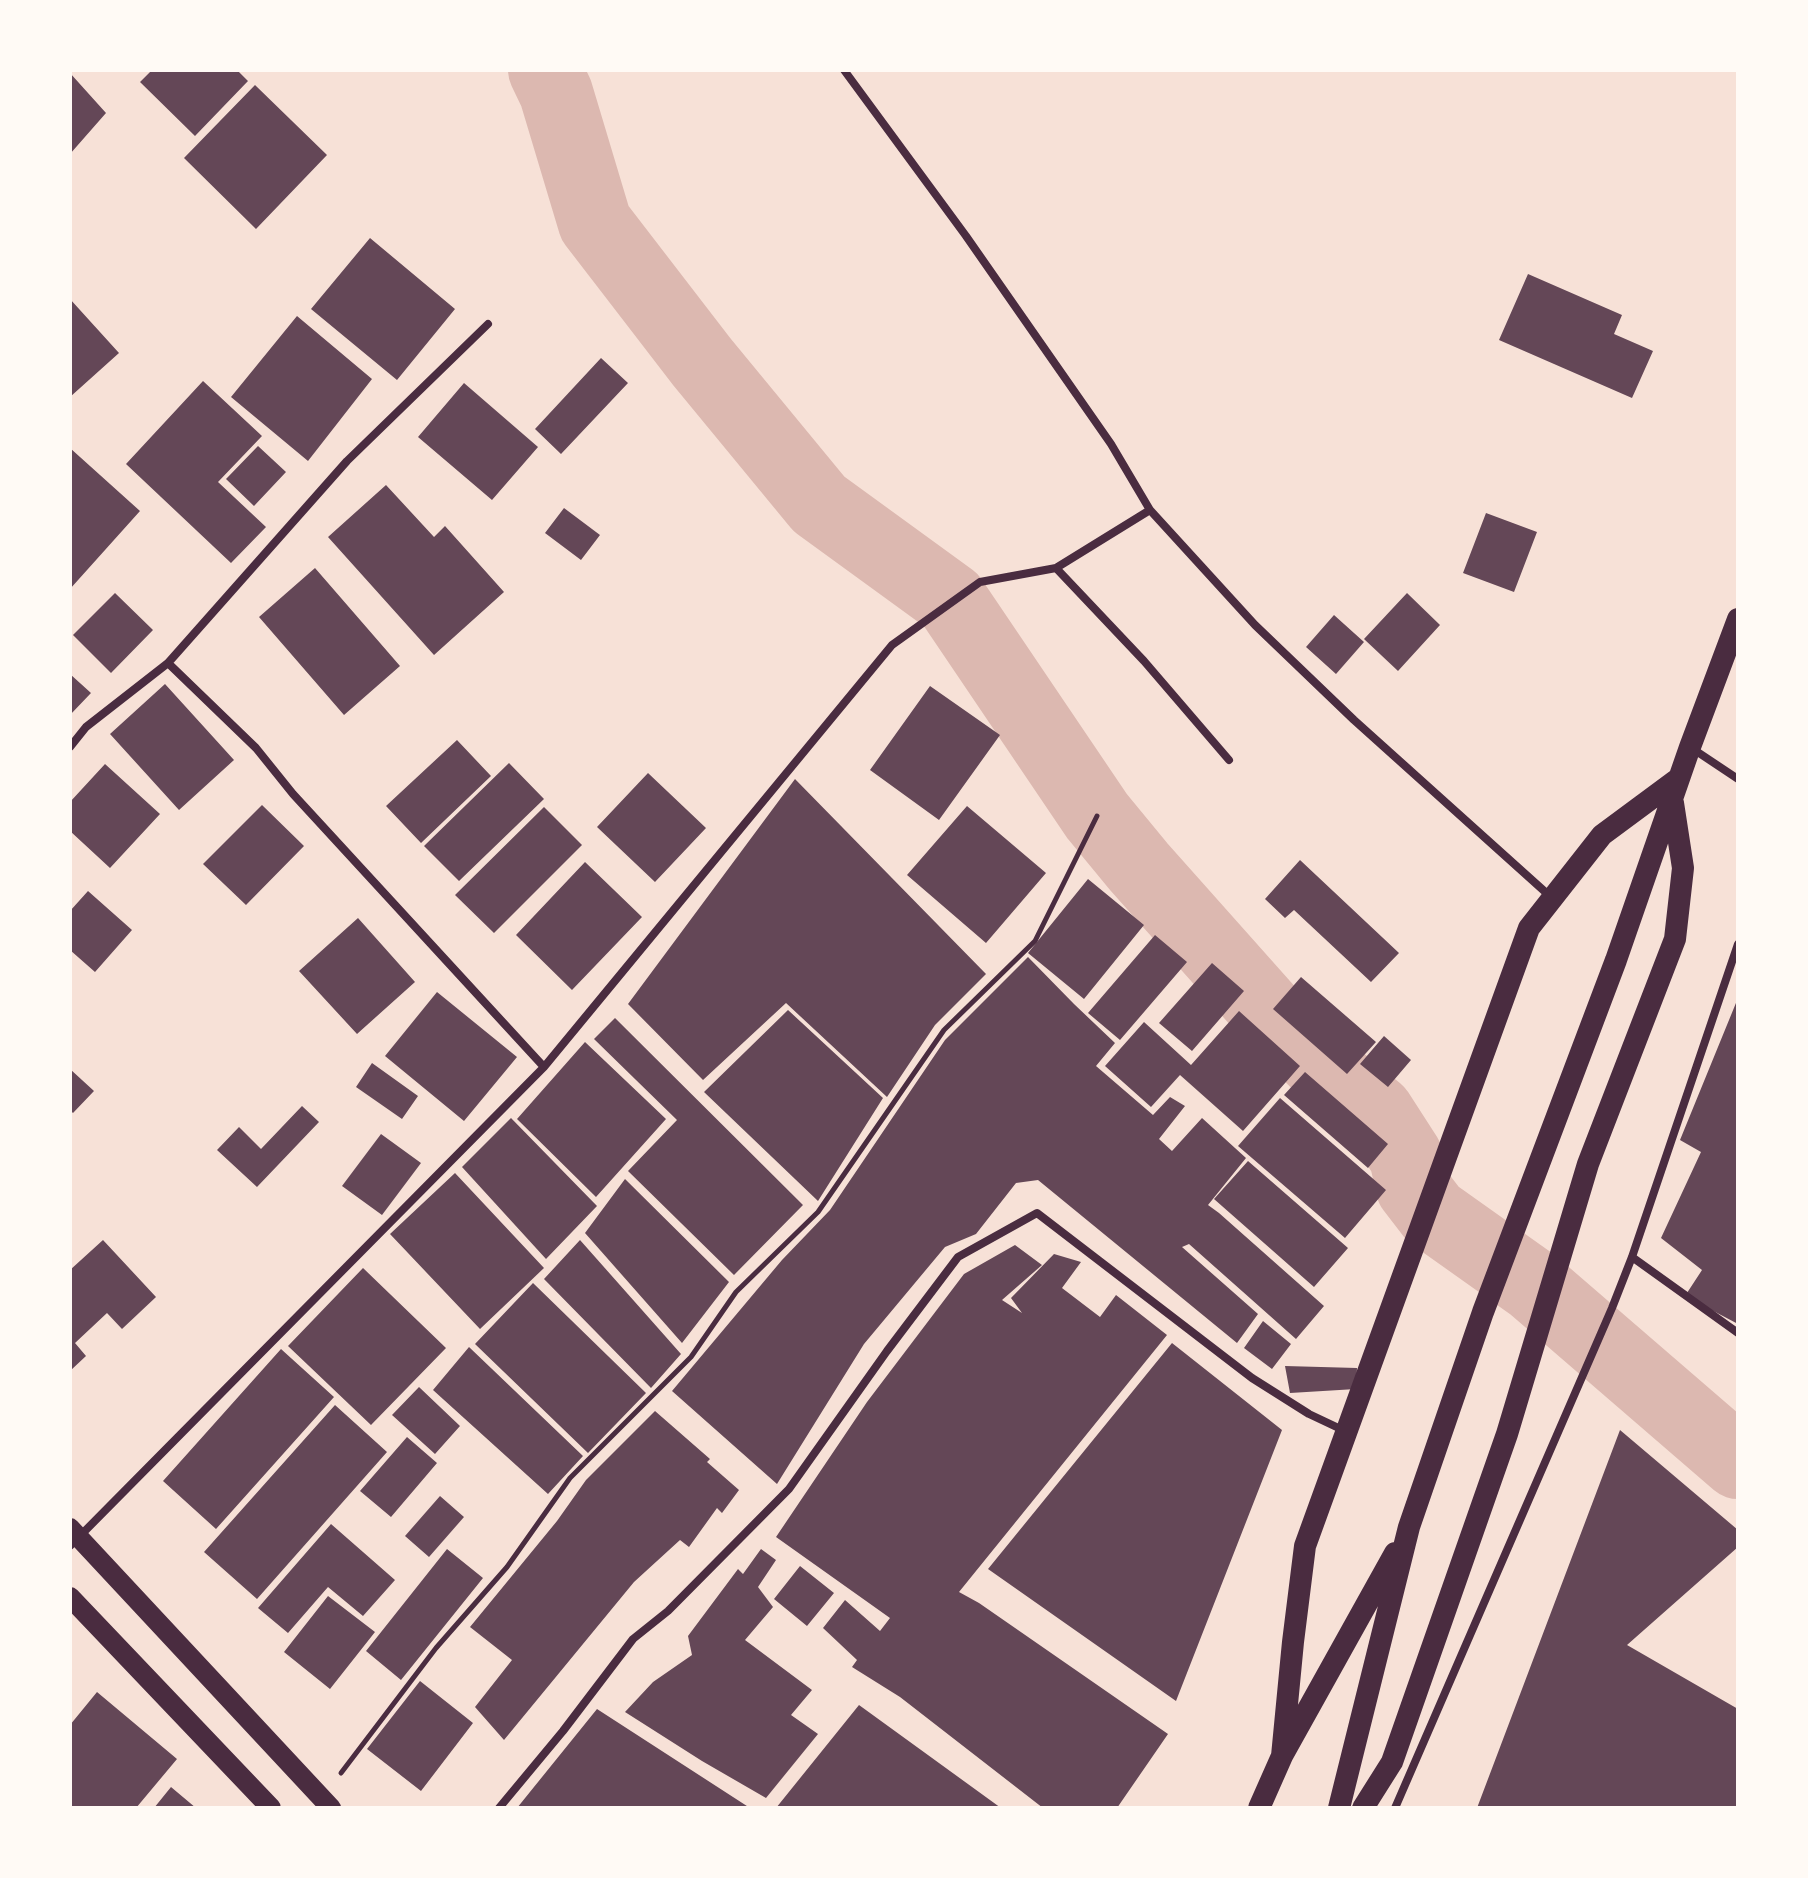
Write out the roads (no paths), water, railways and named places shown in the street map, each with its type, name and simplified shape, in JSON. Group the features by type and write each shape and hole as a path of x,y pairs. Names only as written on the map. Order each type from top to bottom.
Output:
{"highway":[{"path":"1339,1808 1409,1527 1483,1312 1616,960 1738,619"},
{"path":"1282,1756 1305,1546 1529,928 1602,835 1676,788"},
{"path":"1363,1808 1392,1762 1507,1434 1588,1164 1675,939 1683,868 1676,788"},
{"path":"1259,1808 1282,1756 1409,1527"}],"main road":[{"path":"73,1537 327,1804"},
{"path":"70,1597 271,1808"}],"street":[{"path":"844,70 966,236 1111,444 1150,510 1255,625 1354,720 1552,898"},
{"path":"70,747 86,727 168,663 347,461 488,324"},
{"path":"73,1537 544,1067 892,645 980,582 1056,568 1150,510"},
{"path":"1056,568 1144,661 1229,760"},
{"path":"168,663 256,748 293,794 544,1067"},
{"path":"1690,747 1738,779"},
{"path":"1395,1808 1612,1308 1738,944"},
{"path":"499,1808 633,1639 668,1611 789,1489 958,1257 1037,1213 1252,1378 1309,1414 1346,1431"},
{"path":"1632,1257 1738,1333"}],"waterway":[{"path":"545,70 556,93 595,223 702,362 819,504 951,600 1097,816 1139,867 1277,1022 1327,1071 1377,1112 1406,1157 1413,1188 1433,1214 1533,1285 1738,1462"}]}
